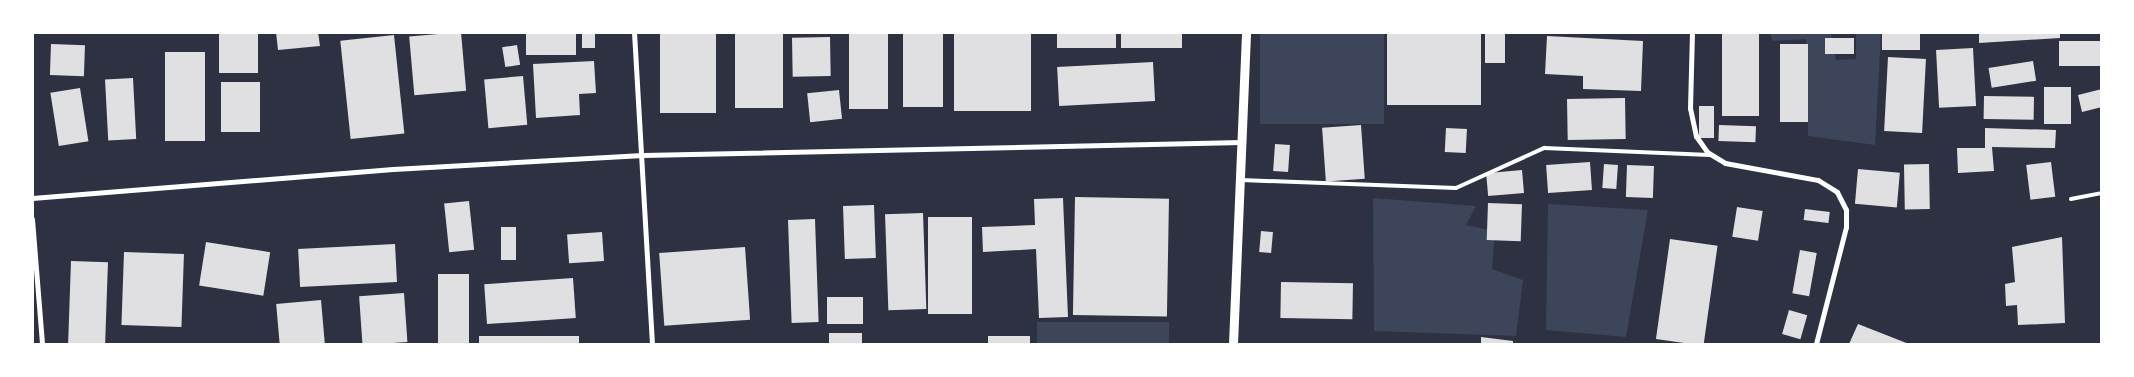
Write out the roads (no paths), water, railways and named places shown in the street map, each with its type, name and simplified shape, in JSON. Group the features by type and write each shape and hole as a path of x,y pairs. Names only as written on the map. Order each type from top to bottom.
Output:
{"street":[{"path":"634,32 643,155 652,344"},
{"path":"1233,344 1243,142 1246,32"},
{"path":"1692,32 1690,108 1696,136 1712,155 1725,162 1818,180 1837,192 1846,210 1846,227 1816,344"},
{"path":"32,198 393,169 643,155 1243,142"},
{"path":"32,219 42,344"}],"lane":[{"path":"1241,180 1456,188 1544,148 1712,155"},
{"path":"2071,199 2102,193"}]}
